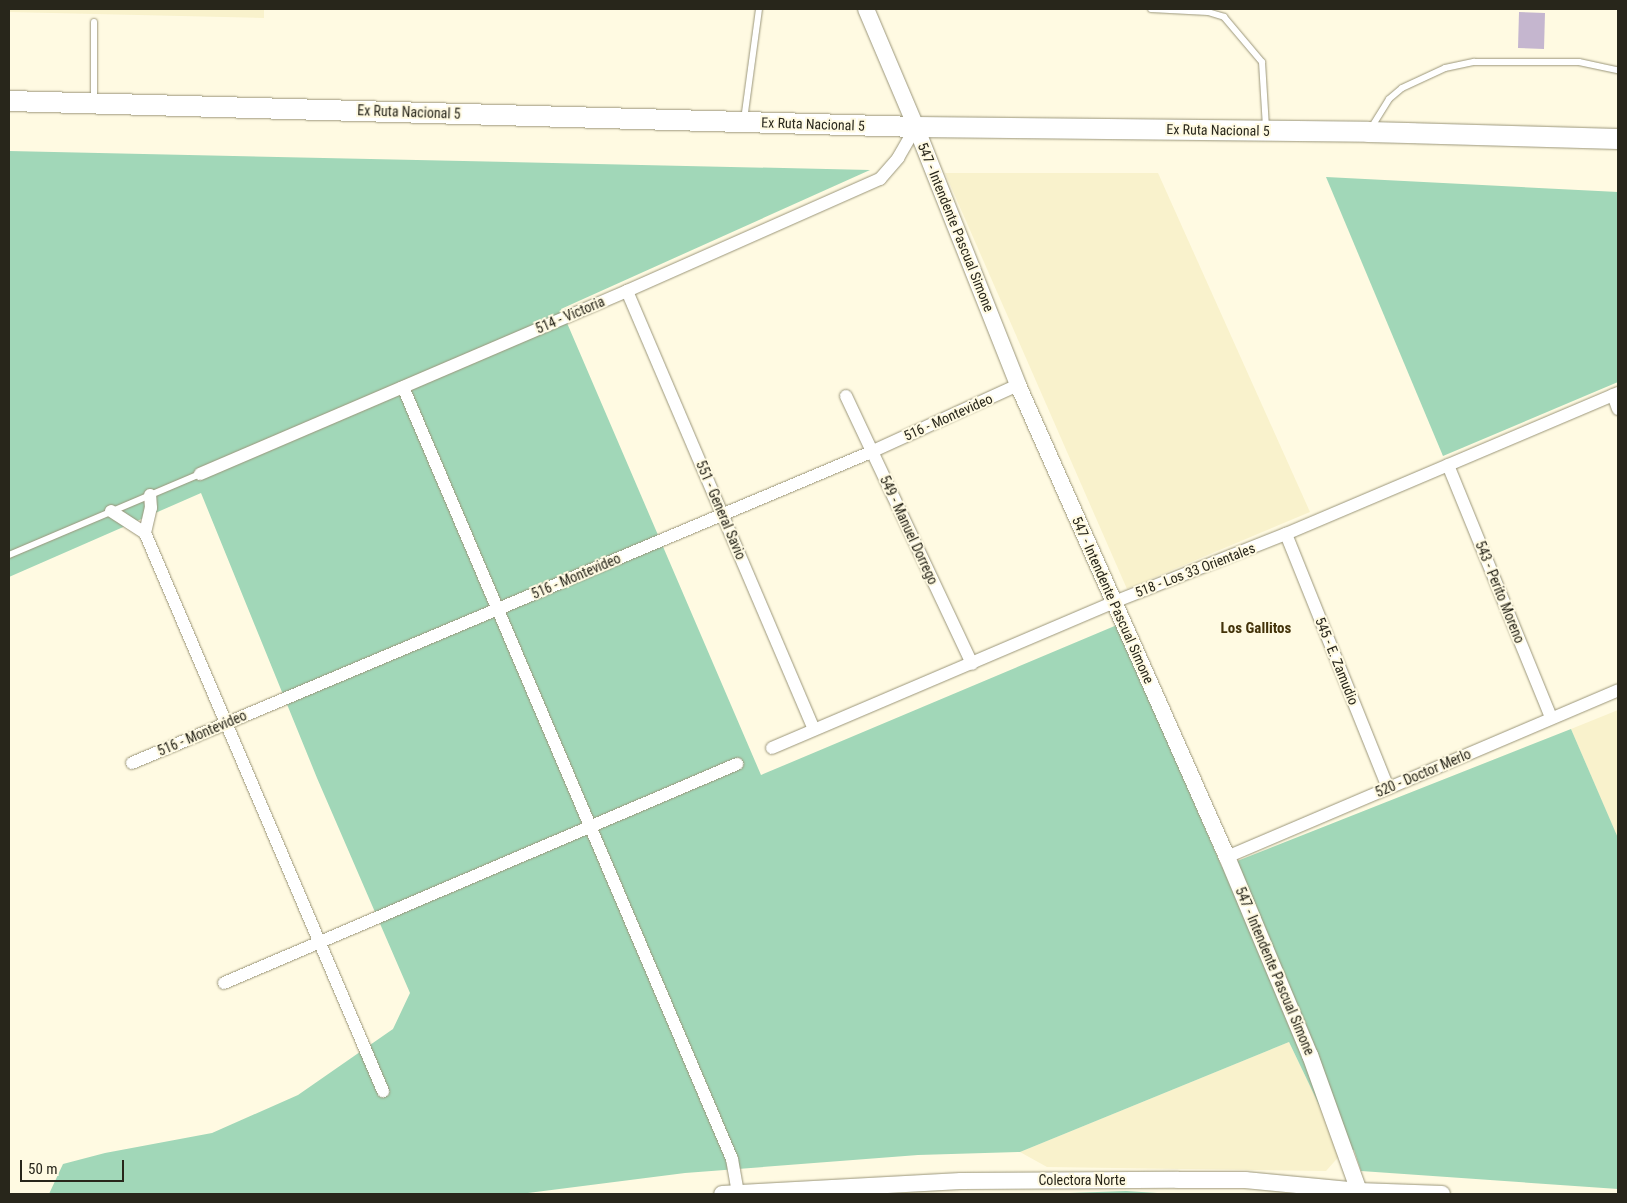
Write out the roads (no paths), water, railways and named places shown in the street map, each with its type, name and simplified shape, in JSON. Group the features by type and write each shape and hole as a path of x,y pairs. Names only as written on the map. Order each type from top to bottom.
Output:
{"main road":[{"name":"Ex Ruta Nacional 5","path":"9,101 916,127 1368,132 1618,139"}],"street":[{"name":"547 - Intendente Pascual Simone","path":"866,9 916,127 1018,385 1227,857 1310,1055 1359,1191"},
{"name":"514 - Victoria","path":"200,474 627,291 880,179 898,158 916,127"},
{"name":"551 - General Savio","path":"627,291 814,729"},
{"name":"516 - Montevideo","path":"132,763 871,452 1018,385"},
{"path":"403,386 732,1159 738,1193"},
{"path":"1615,394 1618,409"},
{"name":"518 - Los 33 Orientales","path":"772,748 1114,602 1286,534 1615,394"},
{"name":"549 - Manuel Dorrego","path":"846,396 972,664"},
{"name":"543 - Perito Moreno","path":"1448,465 1551,718"},
{"path":"145,533 151,508 150,495"},
{"path":"111,511 145,533 383,1090"},
{"name":"545 - E. Zamudio","path":"1286,534 1388,788"},
{"name":"520 - Doctor Merlo","path":"1227,857 1618,690"},
{"path":"224,984 737,764"},
{"name":"Colectora Norte","path":"722,1194 961,1181 1178,1180 1245,1180 1359,1191 1442,1194"}],"lane":[{"path":"744,122 759,9"},
{"path":"1151,9 1208,12 1224,17 1262,62 1266,131"},
{"path":"94,22 94,103"},
{"path":"1368,132 1389,99 1402,88 1445,68 1474,62 1579,62 1618,70"},
{"path":"9,555 200,474"}],"district":[{"name":"Los Gallitos","path":"1256,629"}]}
